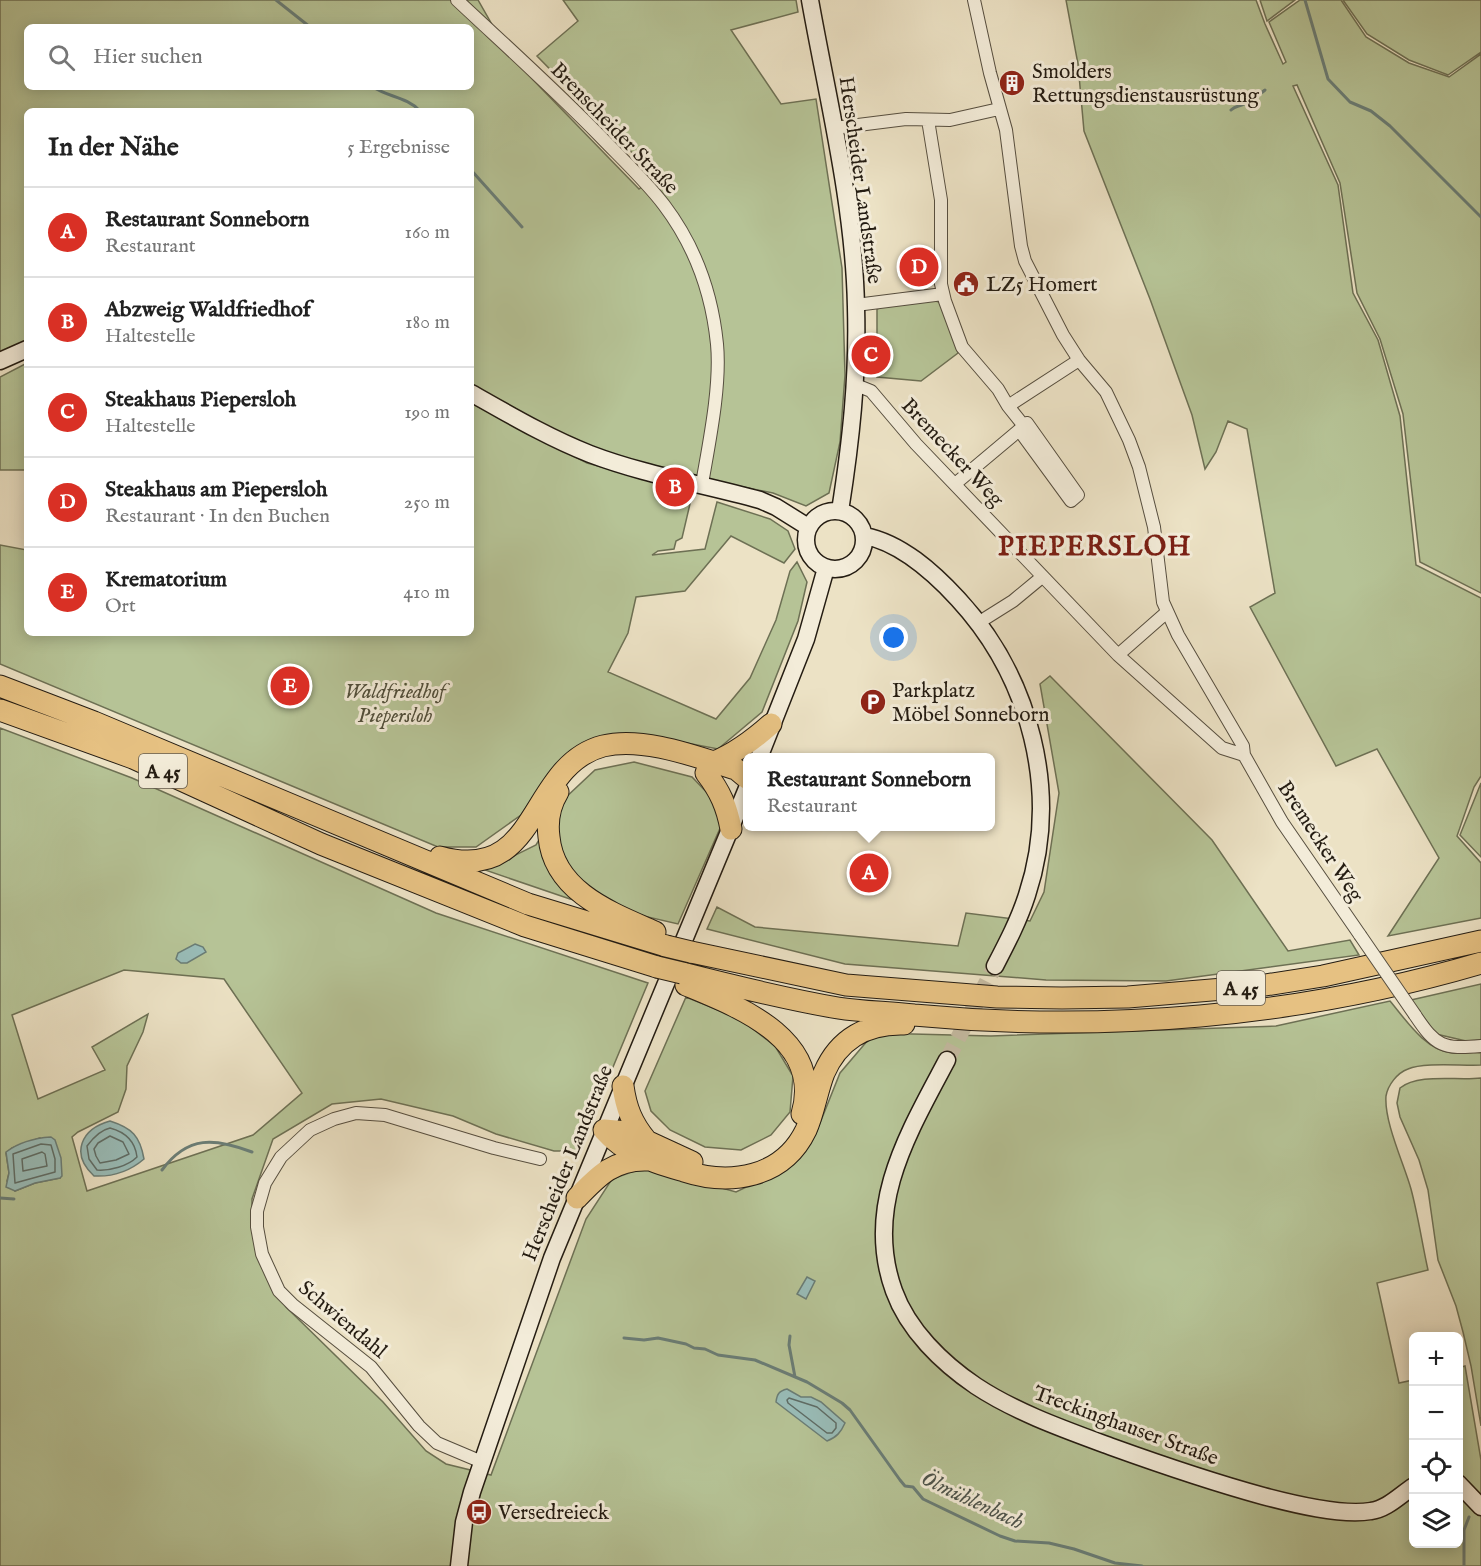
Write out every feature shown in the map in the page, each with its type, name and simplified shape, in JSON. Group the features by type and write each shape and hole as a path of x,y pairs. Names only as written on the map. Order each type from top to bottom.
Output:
{"highway":[{"name":"A 45","path":"0,686 94,722 528,904 699,952 846,985 997,997 1095,998 1194,993 1259,986 1334,974 1481,941"},
{"name":"A 45","path":"0,710 133,758 321,844 525,926 681,977 838,1008 980,1021 1119,1022 1247,1011 1339,996 1481,963"},
{"path":"710,768 744,747 771,724"},
{"path":"375,840 452,861 480,861 506,849 517,839 560,774 570,763 583,754 614,744 648,745 710,768 728,811 731,829"},
{"path":"668,942 596,904 571,884 561,871 550,844 548,830 555,798 570,776 590,760 617,753 645,754 710,768 736,769 743,776"},
{"path":"623,1086 628,1112 648,1151 705,1166 728,1170 742,1169 761,1162 780,1150 794,1133 804,1109 804,1081 794,1054 779,1035 754,1016 681,977"},
{"path":"603,1130 627,1132 648,1151 694,1175 717,1179 745,1177 760,1173 782,1161 801,1140 830,1062 850,1037 874,1026 937,1025 980,1021"},
{"path":"577,1198 596,1177 610,1167 635,1160 648,1151"}],"main road":[{"name":"Herscheider Landstraße","path":"810,0 849,225 856,305 856,385 840,511"},
{"path":"0,361 24,350"},
{"path":"474,395 557,439 591,454 631,467 759,500 776,507 808,527"},
{"path":"840,511 858,520 865,536 863,551 852,564 840,569 826,568 815,561 807,549 808,527 822,513 840,511"},
{"path":"865,536 885,541 917,562 946,586 978,623 1001,657 1020,694 1031,732 1041,804 1039,837 1028,893 1017,922 995,966"},
{"path":"761,753 806,639 826,568"},
{"name":"Herscheider Landstraße","path":"459,1566 468,1504 552,1258 603,1130 743,797"},
{"name":"Treckinghauser Straße","path":"947,1060 902,1148 888,1192 884,1251 893,1290 905,1315 923,1339 952,1368 1015,1408 1072,1433 1213,1481 1276,1499 1331,1510 1372,1511 1392,1502 1409,1489"},
{"path":"1463,1488 1481,1507"}],"street":[{"name":"Brenscheider Straße","path":"457,0 538,75 644,183 664,206 694,255 708,294 717,347 715,396 702,484"},
{"path":"974,0 1006,130 1021,246 1025,261 1063,335 1079,360 1106,392 1139,467 1154,527 1161,593 1167,612 1243,746 1245,755"},
{"path":"834,128 906,119 950,120 999,109"},
{"path":"928,120 941,210 941,284 962,346 998,390 1022,428 1071,501 1078,495 1027,423 1022,428 994,450 955,484"},
{"path":"856,305 944,294"},
{"path":"1008,406 1079,360"},
{"name":"Bremecker Weg","path":"856,385 871,391 916,444 1118,655 1222,748 1245,755 1282,822 1426,1032 1440,1044 1481,1046"},
{"path":"978,623 1013,601 1042,577"},
{"path":"1118,655 1167,612"},
{"name":"Schwiendahl","path":"482,1462 437,1443 419,1426 371,1366 293,1305 279,1291 262,1254 256,1210 265,1183 281,1157 310,1130 334,1119 356,1113 385,1115 494,1149 540,1159"}],"green space":[{"path":"0,0 478,0 510,56 639,189 655,176 537,56 578,21 563,0 796,0 798,12 731,30 781,104 816,99 842,268 845,375 840,442 829,493 806,506 773,493 636,465 594,449 528,417 474,387 474,108 24,108 24,353 0,365"},
{"path":"1066,0 1256,0 1283,64 1286,62 1269,22 1300,0 1341,0 1366,37 1409,63 1449,77 1481,54 1481,593 1420,562 1403,414 1380,339 1357,293 1340,183 1297,85 1293,86 1338,185 1353,293 1378,340 1400,416 1416,565 1481,598 1481,776 1474,787 1457,836 1481,863 1481,918 1388,936 1439,858 1377,749 1336,766 1250,607 1275,593 1247,429 1228,421 1216,452 1205,469 1192,415 1150,299 1084,131 1078,64"},
{"path":"1260,0 1295,0 1267,21"},
{"path":"1343,0 1481,0 1481,52 1448,75 1409,60 1367,34"},
{"path":"928,299 939,302 943,307 958,353 921,381 877,377 877,309"},
{"path":"24,365 24,470 0,470 0,377"},
{"name":"Waldfriedhof Piepersloh","path":"474,405 587,463 693,491 682,538 676,541 674,549 658,551 652,555 705,549 717,502 770,519 788,531 795,549 784,563 731,536 685,591 636,597 628,633 608,672 716,719 750,678 776,620 790,571 797,562 807,582 798,621 762,712 718,749 640,734 582,744 548,775 521,815 476,847 438,847 0,664 0,545 24,549 24,636 474,636"},
{"path":"1050,676 1212,840 1288,951 1350,940 1359,955 1166,981 1046,980 845,964 707,929 717,907 755,927 958,946 966,913 1030,921 1044,892 1059,793 1040,684"},
{"path":"0,728 132,778 436,913 648,983 578,1151 554,1151 496,1134 453,1116 381,1099 332,1104 273,1139 252,1199 252,1232 264,1271 286,1307 383,1402 426,1451 446,1464 491,1475 586,1219 612,1179 646,1167 736,1192 789,1167 816,1133 840,1073 874,1033 991,1036 1276,1026 1390,1001 1417,1033 1433,1046 1452,1053 1481,1053 1481,1065 1415,1067 1400,1073 1389,1088 1386,1096 1388,1118 1411,1189 1428,1270 1377,1283 1399,1383 1409,1381 1409,1548 1463,1548 1463,1367 1465,1366 1481,1460 1481,1566 0,1566","holes":["124,970 224,979 302,1093 253,1135 87,1191 72,1137 118,1112 126,1089 127,1066 143,1032 148,1014 92,1047 105,1070 38,1099 12,1015","40,1138 60,1178 35,1183 15,1191 7,1181 9,1173 6,1153 12,1148"]},
{"path":"634,762 692,777 713,799 721,826 678,924 570,899 485,870 536,845 563,800 595,770"},
{"path":"1481,783 1481,857 1460,835"},
{"path":"1481,984 1481,1040 1466,1041 1436,1034 1411,1000"},
{"path":"686,997 740,1019 775,1046 793,1076 790,1112 771,1135 741,1150 705,1147 670,1130 651,1111 645,1091"},
{"path":"1481,1078 1481,1426 1463,1332 1456,1306 1438,1260 1428,1190 1419,1160 1400,1117 1397,1103 1400,1088 1408,1083 1428,1079"}],"water":[{"path":"195,944 203,947 206,952 187,963 181,963 176,959 178,953"},
{"path":"110,1121 134,1134 140,1144 144,1159 120,1172 94,1176 82,1159 82,1143 92,1130"},
{"path":"51,1137 55,1140 61,1158 62,1176 15,1191 6,1187 9,1173 6,1152 39,1138"},
{"path":"807,1277 815,1281 806,1299 797,1294"},
{"path":"787,1389 801,1397 811,1397 821,1402 845,1423 840,1432 827,1441 776,1402 779,1393"}],"waterway":[{"path":"276,0 306,24"},
{"path":"1305,0 1328,79 1350,102 1371,111 1390,126 1481,217"},
{"path":"379,90 417,108"},
{"path":"1231,110 1265,90"},
{"path":"474,173 522,227"},
{"name":"Ölmühlenbach","path":"162,1170 182,1150 192,1145 214,1142 252,1152"},
{"name":"Ölmühlenbach","path":"0,1198 14,1199"},
{"path":"790,1336 789,1345 795,1377"},
{"name":"Ölmühlenbach","path":"624,1338 644,1340 658,1338 705,1349 718,1355 755,1360 807,1382 850,1410 900,1480 905,1486 913,1487 923,1499 1015,1541 1049,1543 1115,1563 1142,1566"},
{"path":"1464,1566 1464,1530 1469,1517"}],"tunnel":[{"path":"947,1060 995,966"}],"place":[{"name":"Smolders Rettungsdienstausrüstung","path":"1012,83"},
{"name":"Steakhaus am Piepersloh","path":"919,267"},
{"name":"LZ5 Homert","path":"966,284"},
{"name":"Steakhaus Piepersloh","path":"871,355"},
{"name":"Abzweig Waldfriedhof","path":"675,487"},
{"name":"Krematorium","path":"290,686"},
{"name":"Parkplatz Möbel Sonneborn","path":"873,702"},
{"name":"Restaurant Sonneborn","path":"869,873"},
{"name":"Versedreieck","path":"479,1512"}],"district":[{"name":"PIEPERSLOH","path":"1095,546"}]}
